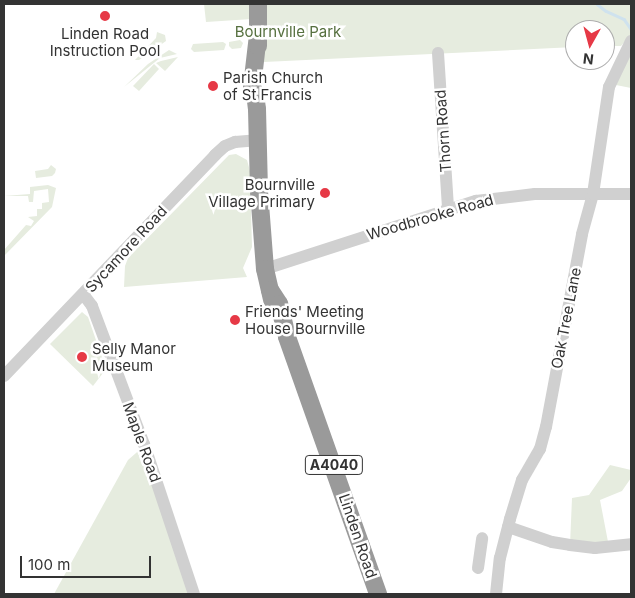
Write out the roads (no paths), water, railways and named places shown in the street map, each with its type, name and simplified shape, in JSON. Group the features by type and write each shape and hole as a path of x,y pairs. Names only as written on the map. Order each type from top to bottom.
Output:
{"highway":[{"name":"Linden Road","path":"258,4 257,88 255,92 265,269 272,307 287,337 378,594"}],"street":[{"name":"Oak Tree Lane","path":"496,594 500,558 522,480 540,449 546,427 582,234 593,194 609,87 631,41"},
{"name":"Thorn Road","path":"438,53 448,209"},
{"name":"Sycamore Road","path":"4,376 225,146 235,142 258,140"},
{"name":"Woodbrooke Road","path":"265,269 448,209 498,197 631,194"},
{"name":"Maple Road","path":"83,294 92,306 144,444 194,594"},
{"path":"508,527 570,546 595,548 631,544"},
{"path":"478,568 482,538"},
{"path":"479,553 500,558"}],"waterway":[{"path":"597,4 606,11 624,19 631,29"}],"place":[{"name":"Linden Road Instruction Pool","path":"105,16"},
{"name":"Parish Church of St Francis","path":"213,86"},
{"name":"Bournville Village Primary","path":"325,193"},
{"name":"Friends' Meeting House Bournville","path":"235,320"},
{"name":"Selly Manor Museum","path":"82,357"}],"park label":[{"name":"Bournville Park","path":"288,32"}]}
